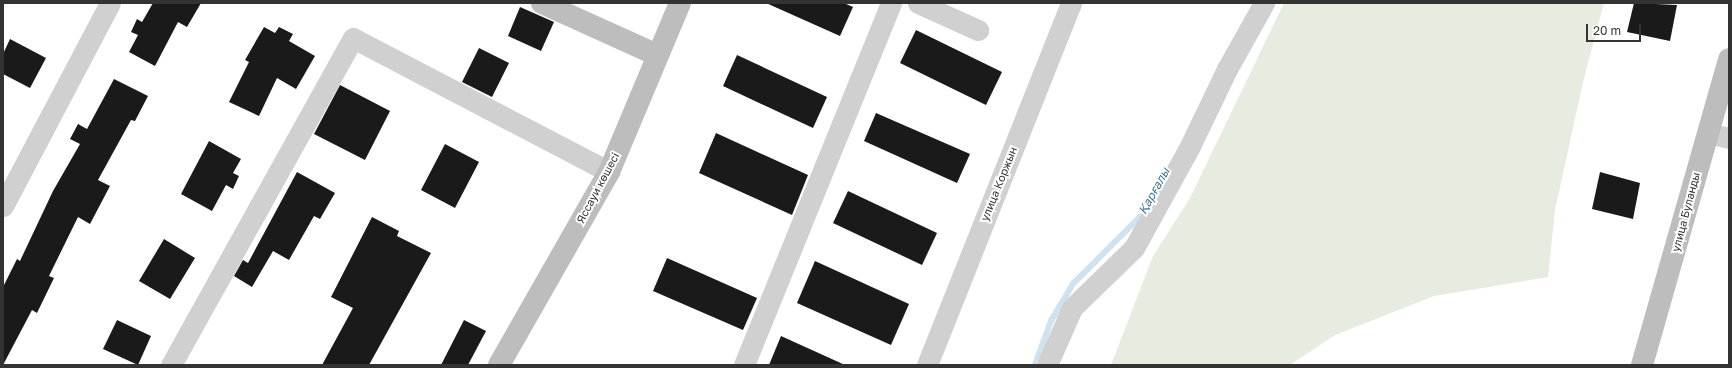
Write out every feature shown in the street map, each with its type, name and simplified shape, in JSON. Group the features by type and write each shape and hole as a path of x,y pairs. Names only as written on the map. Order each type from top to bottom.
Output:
{"street":[{"path":"3,206 110,3"},
{"path":"542,3 657,55"},
{"name":"Яссауи көшесі","path":"499,365 609,172 680,3"},
{"path":"744,365 891,3"},
{"path":"918,3 978,30"},
{"name":"улица Коржын","path":"927,365 1071,3"},
{"path":"1047,365 1072,308 1134,248 1190,146 1227,69 1264,3"},
{"path":"171,365 353,38 609,172"},
{"name":"улица Буланды","path":"1642,365 1729,59"},
{"path":"1708,133 1729,138"}],"shaded area":[{"path":"1284,3 1604,3 1583,82 1555,210 1548,277 1434,296 1335,335 1290,365 1111,365 1153,256 1189,200"}],"building":[{"path":"153,3 201,3 187,27 178,22 155,66 129,52 138,35 131,32 137,19 142,22"},
{"path":"766,3 844,3 853,7 840,36"},
{"path":"1634,3 1677,5 1670,41 1627,32"},
{"path":"520,7 554,22 541,51 508,36"},
{"path":"264,27 275,33 279,27 293,34 289,41 315,56 296,89 277,78 259,116 229,102 249,62 245,60"},
{"path":"916,30 1002,72 986,105 900,63"},
{"path":"10,39 46,58 30,88 3,74 3,54"},
{"path":"479,48 509,63 492,97 462,82"},
{"path":"737,55 827,97 813,128 723,86"},
{"path":"114,79 148,96 135,121 131,120 98,180 110,186 90,224 78,217 49,276 54,278 37,313 32,310 3,365 3,287 17,259 20,261 53,191 80,144 70,139 78,124 87,129"},
{"path":"340,85 390,111 365,160 314,134"},
{"path":"876,113 970,154 957,183 864,141"},
{"path":"716,133 808,175 792,215 699,173"},
{"path":"209,141 241,159 233,173 239,176 233,189 226,185 212,211 181,194"},
{"path":"445,144 479,162 455,208 421,190"},
{"path":"297,172 335,193 320,219 314,216 289,260 273,251 252,287 234,276 243,260 248,263"},
{"path":"1600,172 1640,183 1633,219 1592,209"},
{"path":"848,191 937,233 922,265 833,223"},
{"path":"372,217 399,231 397,236 431,253 369,365 322,365 353,308 331,297"},
{"path":"164,239 195,258 170,299 139,281"},
{"path":"667,258 757,298 743,330 653,291"},
{"path":"815,261 909,304 891,345 797,303"},
{"path":"117,320 151,336 138,365 103,349"},
{"path":"464,320 486,331 468,365 441,365"},
{"path":"781,336 845,365 769,365"}],"waterway":[{"name":"Қарғалы","path":"1035,365 1051,321 1073,284 1140,217"}]}
